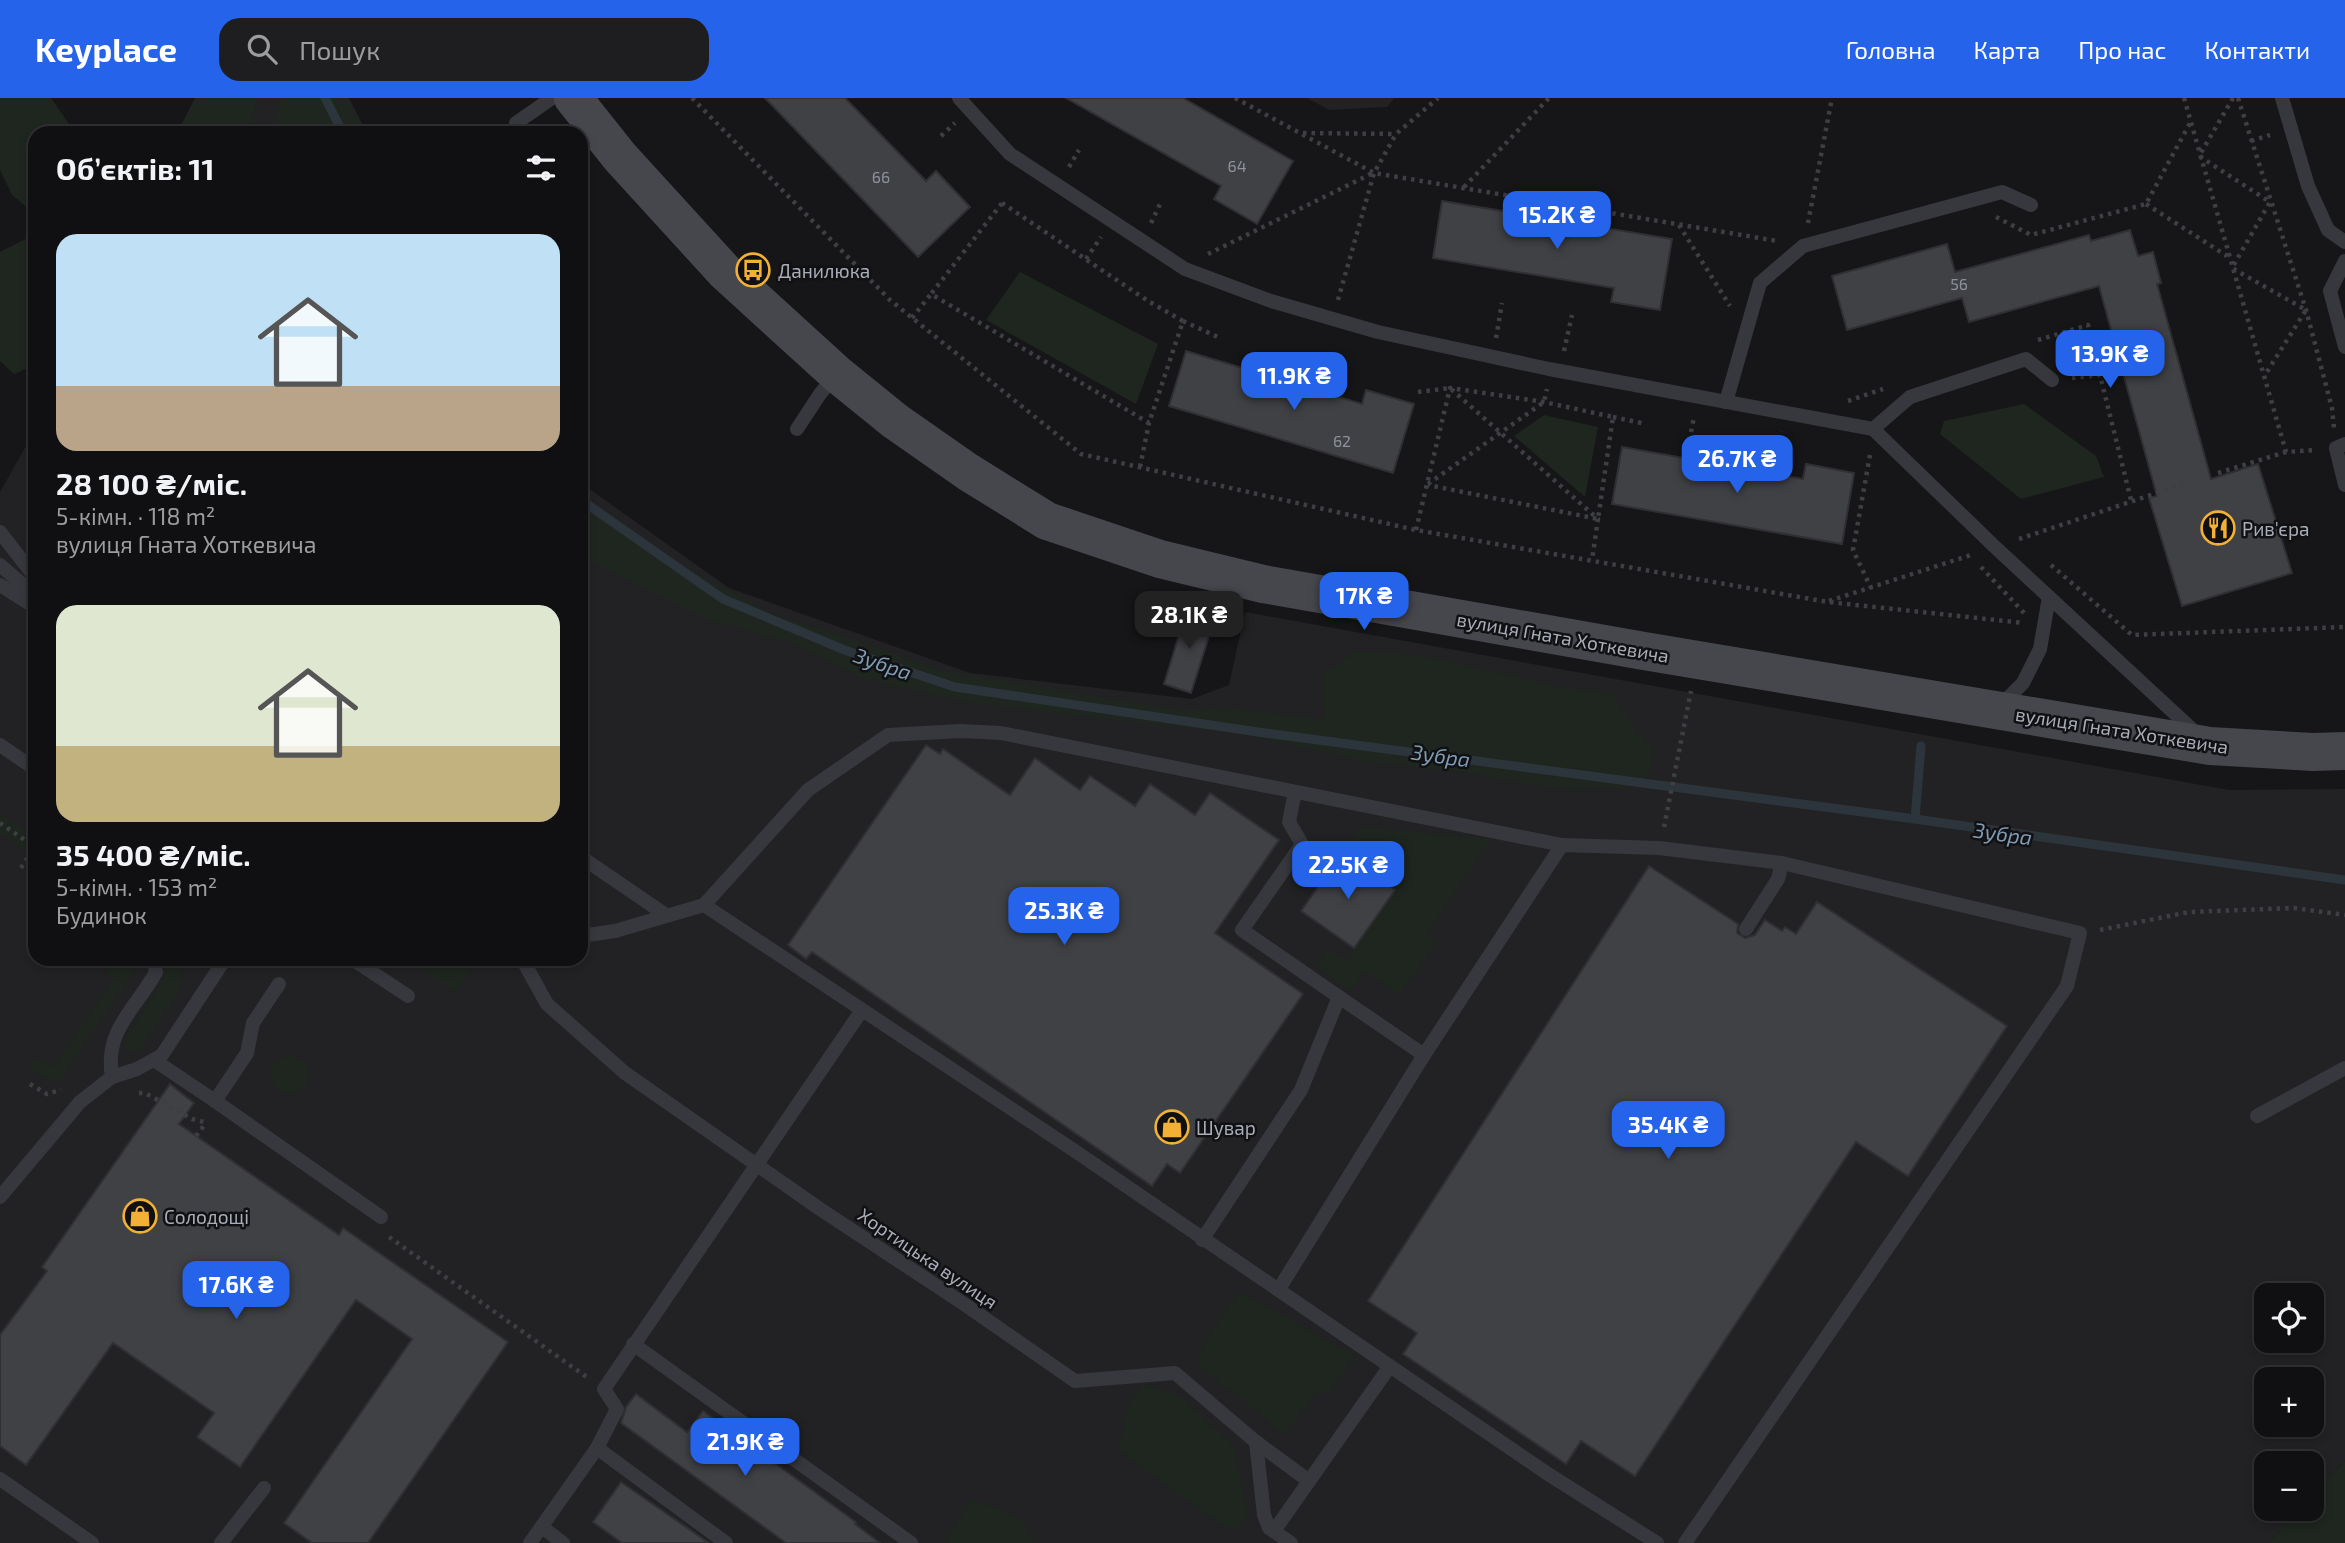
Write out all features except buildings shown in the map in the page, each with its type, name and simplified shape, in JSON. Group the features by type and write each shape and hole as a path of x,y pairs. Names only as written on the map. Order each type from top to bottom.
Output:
{"street":[{"name":"вулиця Гната Хоткевича","path":"573,98 620,157 725,272 837,374 926,443 1047,521 1160,559 1264,584 1343,598 2210,746 2313,752 2345,751"}],"lane":[{"path":"516,123 552,98"},
{"path":"959,98 1010,154 1185,269 1271,301 1378,332 1549,369 1872,429 2210,746"},
{"path":"2282,98 2308,186 2328,230 2345,242"},
{"path":"1726,402 1760,283 1803,246 2002,192 2031,205"},
{"path":"2345,261 2330,291 2345,347"},
{"path":"1872,429 1910,397 2026,359 2052,380"},
{"path":"797,429 837,374"},
{"path":"2340,446 2345,485"},
{"path":"0,532 28,568"},
{"path":"0,565 28,589"},
{"path":"0,585 28,603"},
{"path":"1996,710 2023,683 2040,649 2049,597"},
{"path":"588,935 615,931 704,905 808,790 888,735 961,732 1001,733 1562,845 1659,848 1782,863 2080,933 2067,986 1685,1543"},
{"path":"0,745 28,764"},
{"path":"0,755 28,765"},
{"path":"1295,792 1289,822 1302,844 1242,930 1424,1055"},
{"path":"1279,1289 1424,1055 1562,845"},
{"path":"588,862 666,915"},
{"path":"1746,929 1779,879 1782,863"},
{"path":"704,905 1072,1149 1548,1474 1657,1543"},
{"path":"112,1077 108,1057 114,1034 156,972 155,966"},
{"path":"0,1197 80,1101 112,1077 137,1069 162,1055 220,966"},
{"path":"363,966 408,996"},
{"name":"Хортицька вулиця","path":"526,966 547,1004 625,1073 1075,1381 1175,1373 1256,1442 1309,1480"},
{"path":"215,1101 247,1053 253,1023 279,984"},
{"path":"1202,1240 1301,1090 1339,996"},
{"path":"530,1543 597,1448 617,1409 604,1389 862,1010"},
{"path":"153,1060 381,1217"},
{"path":"2257,1116 2345,1068"},
{"path":"633,1344 870,1511 911,1543"},
{"path":"1273,1531 1390,1366"},
{"path":"1256,1442 1264,1515 1269,1528 1291,1543"},
{"path":"597,1448 726,1543"},
{"path":"0,1479 92,1543"},
{"path":"221,1543 264,1488"},
{"path":"542,1527 563,1543"}],"path":[{"path":"692,98 890,300 1081,454 1416,530 1828,602 2031,624"},
{"path":"1235,98 1374,173 1803,246"},
{"path":"1337,304 1374,173 1396,134 1438,98"},
{"path":"1464,187 1549,98"},
{"path":"1809,215 1832,98"},
{"path":"2184,98 2286,452"},
{"path":"2199,156 2235,98"},
{"path":"2218,473 2286,452 2340,446 2306,310 2235,98"},
{"path":"941,136 958,121"},
{"path":"1967,202 2031,235 2146,204 2190,122"},
{"path":"1302,133 1396,134"},
{"path":"1066,173 1079,150"},
{"path":"2199,156 2270,202"},
{"path":"1197,259 1374,173"},
{"path":"1149,228 1161,202"},
{"path":"2232,268 2270,202"},
{"path":"912,318 1002,203 1148,301 1220,338"},
{"path":"2146,204 2228,257"},
{"path":"1678,224 1746,331"},
{"path":"1086,259 1103,235"},
{"path":"2232,268 2306,310"},
{"path":"930,294 1149,424"},
{"path":"1483,336 1496,339 1502,303"},
{"path":"2264,375 2306,310"},
{"path":"1572,315 1564,352 1577,355"},
{"path":"1140,467 1149,424 1183,321"},
{"path":"2036,341 2088,325 2132,500"},
{"path":"2052,380 2100,375"},
{"path":"1843,402 1894,386"},
{"path":"1416,530 1450,388"},
{"path":"1418,392 1450,388 1544,402 1646,424"},
{"path":"1450,388 1598,519"},
{"path":"1428,485 1544,402"},
{"path":"1691,432 1695,412"},
{"path":"1592,560 1613,417"},
{"path":"1778,448 1781,430"},
{"path":"1871,450 1853,550 1871,588"},
{"path":"1828,602 2184,484"},
{"path":"1428,485 1598,519"},
{"path":"2020,538 2030,547"},
{"path":"2051,565 2132,635 2345,627"},
{"path":"1667,816 1675,761 1692,686"},
{"path":"0,823 28,842"},
{"path":"21,868 28,858"},
{"path":"2080,933 2189,912 2294,908 2345,915"},
{"path":"30,1084 47,1094 63,1089 145,1093 192,1119 218,1129"},
{"path":"197,1136 206,1123"},
{"path":"384,1234 604,1389"}],"shaded area":[{"path":"0,98 51,98 70,126 28,126 28,208 12,195 0,170"},
{"path":"195,98 257,100 251,126 181,126"},
{"path":"217,98 349,98 363,126 202,126"},
{"path":"281,98 348,98 360,126 275,126"},
{"path":"1307,98 1394,98 1387,107 1329,110"},
{"path":"28,238 28,368 14,374 0,361 0,252"},
{"path":"1020,272 1158,344 1136,404 986,320"},
{"path":"2024,404 2096,456 2104,477 2021,499 1940,434 1944,421"},
{"path":"1544,415 1598,427 1585,497 1514,436"},
{"name":"Шувар","path":"28,442 28,966 588,966 588,488 729,588 970,673 1192,699 1229,685 1245,612 2229,790 2345,789 2345,1461 2324,1484 2324,1451 2254,1451 2254,1521 2289,1521 2268,1543 0,1543 0,492"},
{"path":"588,500 682,565 776,616 839,634 940,670 1173,709 1246,710 1324,719 1324,673 1357,651 1417,655 1561,687 1613,695 1638,733 1654,750 1649,776 1623,789 1560,790 1467,773 1368,762 1241,734 977,704 859,677 792,643 707,619 588,558"},
{"path":"0,813 28,832 28,852 0,833"},
{"path":"1362,827 1491,839 1426,935 1436,942 1400,995 1365,971 1351,991 1316,967 1327,950 1347,960 1398,888 1345,851"},
{"path":"131,966 134,972 61,1079 48,1080 28,1069 36,1058 54,1067 112,983 106,968"},
{"path":"165,966 183,966 180,991 141,1049 131,1052 126,1048 125,1040 165,978"},
{"path":"420,966 471,966 457,991 442,985"},
{"path":"290,1056 303,1062 309,1075 303,1088 290,1094 277,1088 271,1075 277,1062"},
{"path":"1239,1292 1356,1356 1331,1391 1316,1393 1285,1436 1198,1366 1202,1347"},
{"path":"1143,1385 1178,1394 1234,1447 1248,1516 1235,1531 1228,1530 1118,1450 1130,1400"},
{"path":"2345,1461 2345,1543 2268,1543 2289,1521 2324,1521 2324,1484"},
{"path":"972,1499 1022,1520 1036,1543 945,1543"}],"waterway":[{"name":"Зубра","path":"325,98 339,126"},
{"name":"Зубра","path":"588,505 723,599 847,651 955,687 1258,732 1915,819 2345,880"},
{"path":"1915,819 1921,746"}],"place":[{"name":"Данилюка","path":"753,270"},
{"name":"Рив'єра","path":"2218,528"},
{"name":"Шувар","path":"1172,1127"},
{"name":"Солодощі","path":"140,1216"}]}
